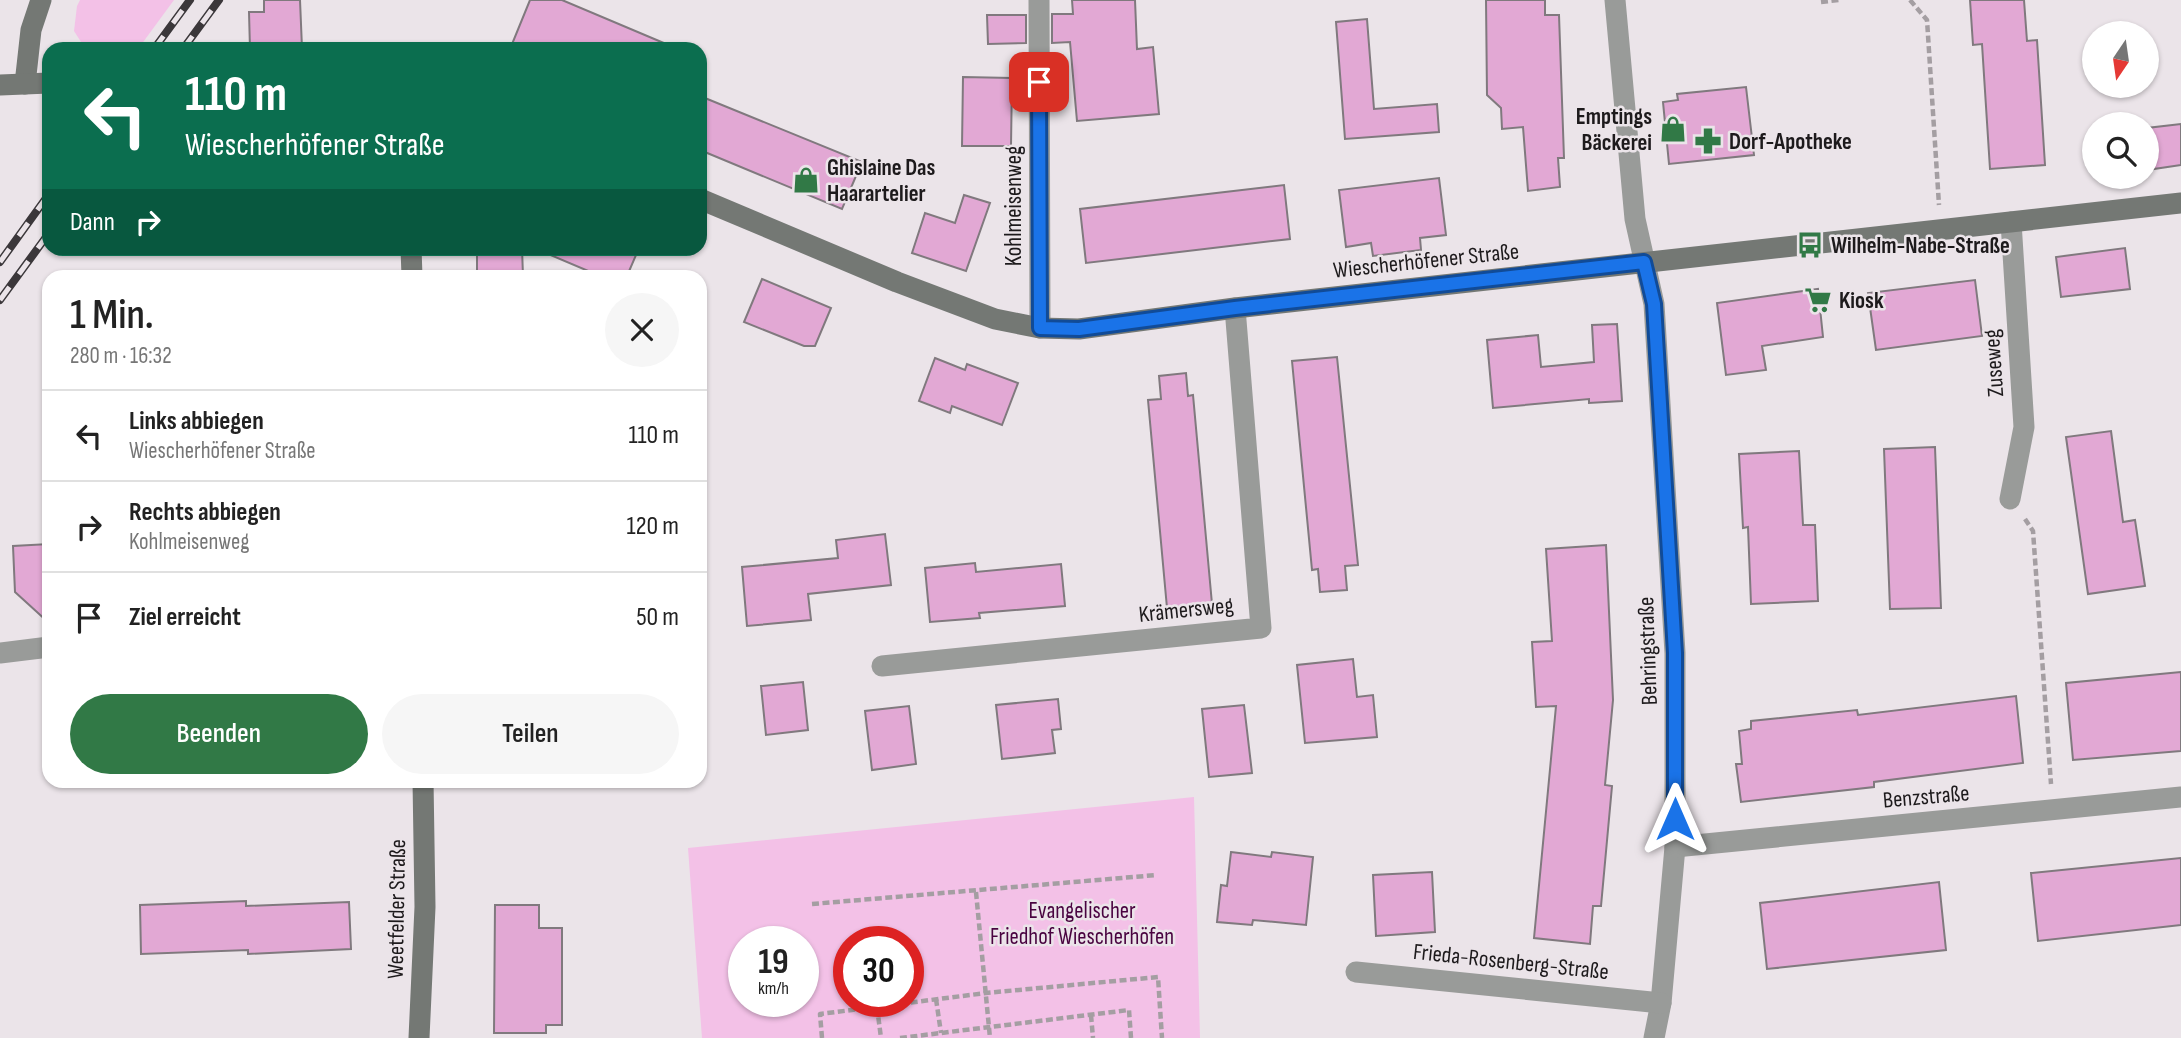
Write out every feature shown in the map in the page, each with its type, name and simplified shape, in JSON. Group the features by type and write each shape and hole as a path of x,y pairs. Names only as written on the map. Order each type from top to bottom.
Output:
{"street":[{"path":"25,84 31,30 41,0"},
{"name":"Kohlmeisenweg","path":"1039,0 1040,328"},
{"path":"1615,0 1635,219 1644,262"},
{"path":"0,85 42,83"},
{"name":"Wiescherhöfener Straße","path":"707,202 995,319 1040,328 1079,329 1235,308 2181,203"},
{"name":"Zuseweg","path":"2010,499 2024,427 2011,222"},
{"name":"Behringstraße","path":"1644,262 1654,304 1675,653 1675,846 1661,1003 1654,1038"},
{"name":"Krämersweg","path":"882,666 1261,628 1235,308"},
{"path":"0,653 42,648"},
{"name":"Weetfelder Straße","path":"419,1038 425,906 423,788"},
{"name":"Benzstraße","path":"1675,846 2181,797"},
{"name":"Frieda-Rosenberg-Straße","path":"1356,972 1661,1003"}],"path":[{"path":"1821,2 1839,0"},
{"path":"1910,0 1927,20 1941,230"},
{"path":"2010,499 2033,531 2054,810"},
{"path":"812,904 1157,875"},
{"path":"976,892 990,1038"},
{"path":"924,1001 1158,977 1162,1038"},
{"path":"936,999 941,1033"},
{"path":"900,1038 1129,1010 1131,1038"},
{"path":"822,1038 820,1014 833,1012"},
{"path":"1091,1015 1093,1038"},
{"path":"878,1017 881,1038"}],"green space":[{"path":"80,0 174,0 143,42 81,42 74,31"},
{"name":"Evangelischer Friedhof Wiescherhöfen","path":"1194,797 1200,1038 702,1038 688,848"}],"building":[{"path":"264,0 300,0 302,42 250,42 249,12 264,12"},
{"path":"530,0 562,0 661,42 513,42"},
{"path":"1072,0 1135,0 1137,49 1153,47 1159,114 1077,121 1070,42 1052,43 1052,14 1073,14"},
{"path":"1486,0 1545,0 1545,15 1559,15 1564,158 1558,158 1560,187 1528,191 1523,127 1502,129 1501,108 1487,95"},
{"path":"1970,0 2024,0 2027,41 2037,40 2045,165 1990,169 1982,44 1973,45"},
{"path":"987,15 1026,15 1026,43 988,44"},
{"path":"1367,19 1374,109 1437,104 1439,132 1345,139 1336,22"},
{"path":"963,77 1012,78 1011,146 962,146"},
{"path":"1746,87 1754,155 1669,164 1663,102 1678,100 1677,94"},
{"path":"707,99 862,162 842,209 707,153"},
{"path":"2181,124 2181,165 2159,168 2159,127"},
{"path":"1439,178 1446,235 1420,238 1421,250 1373,256 1371,243 1346,247 1339,190"},
{"path":"1284,185 1290,239 1086,263 1080,209"},
{"path":"964,195 990,203 966,271 912,253 925,213 955,223"},
{"path":"2125,248 2130,289 2061,297 2056,257"},
{"path":"477,256 522,256 523,270 477,270"},
{"path":"553,256 636,256 630,270 586,270"},
{"path":"762,279 831,308 815,346 804,346 744,322"},
{"path":"1975,280 1982,336 1876,350 1868,293"},
{"path":"1818,289 1823,337 1762,346 1766,370 1726,375 1717,303"},
{"path":"1617,324 1622,401 1589,403 1589,399 1493,408 1487,340 1538,335 1541,367 1594,362 1592,325"},
{"path":"1337,357 1358,565 1345,566 1347,590 1320,592 1318,569 1312,570 1292,361"},
{"path":"935,358 965,370 967,364 1018,383 1002,425 952,406 950,413 919,401"},
{"path":"1186,373 1188,396 1193,395 1212,604 1167,608 1148,400 1161,399 1159,376"},
{"path":"2111,431 2123,522 2135,520 2145,586 2088,594 2066,437"},
{"path":"1935,447 1941,608 1890,609 1884,449"},
{"path":"1799,451 1803,525 1815,525 1818,601 1751,604 1748,527 1743,528 1739,454"},
{"path":"885,534 891,585 808,594 811,620 747,626 742,567 838,558 836,540"},
{"path":"42,544 42,617 15,592 13,546"},
{"path":"1606,545 1613,700 1605,785 1612,786 1601,906 1593,906 1590,944 1534,938 1556,706 1536,707 1532,642 1552,641 1546,549"},
{"path":"975,563 976,572 1061,564 1065,606 979,613 980,618 930,622 925,568"},
{"path":"1353,659 1357,697 1373,695 1377,737 1305,743 1297,665"},
{"path":"2181,672 2181,751 2073,760 2066,683"},
{"path":"803,682 808,730 766,735 761,686"},
{"path":"2016,696 2023,763 1874,782 1874,787 1741,802 1736,764 1742,764 1739,731 1751,729 1751,721 1857,710 1858,715"},
{"path":"1058,699 1061,729 1052,730 1055,753 1002,759 996,705"},
{"path":"1244,705 1252,773 1209,777 1202,709"},
{"path":"909,706 916,764 872,770 865,711"},
{"path":"1231,852 1271,857 1272,852 1313,857 1306,925 1253,920 1252,925 1217,922 1221,885 1227,886"},
{"path":"2181,858 2181,925 2038,941 2031,873"},
{"path":"1432,872 1435,932 1376,936 1373,875"},
{"path":"1939,882 1946,950 1767,969 1760,903"},
{"path":"246,901 246,906 349,902 351,949 248,954 248,950 141,954 140,905"},
{"path":"495,905 539,905 539,928 562,928 562,1025 546,1025 546,1033 494,1033"}],"railway":[{"path":"159,42 190,0"},
{"path":"188,42 219,0"},
{"path":"0,262 42,204"},
{"path":"0,300 42,243"}],"place":[{"name":"Emptings Bäckerei","path":"1673,129"},
{"name":"Dorf-Apotheke","path":"1708,141"},
{"name":"Ghislaine Das Haarartelier","path":"806,180"},
{"name":"Wilhelm-Nabe-Straße","path":"1810,245"},
{"name":"Kiosk","path":"1818,300"}],"route":[{"path":"1039,82 1040,328 1079,329 1235,308 1644,262 1654,304 1675,653 1675,819"}]}
